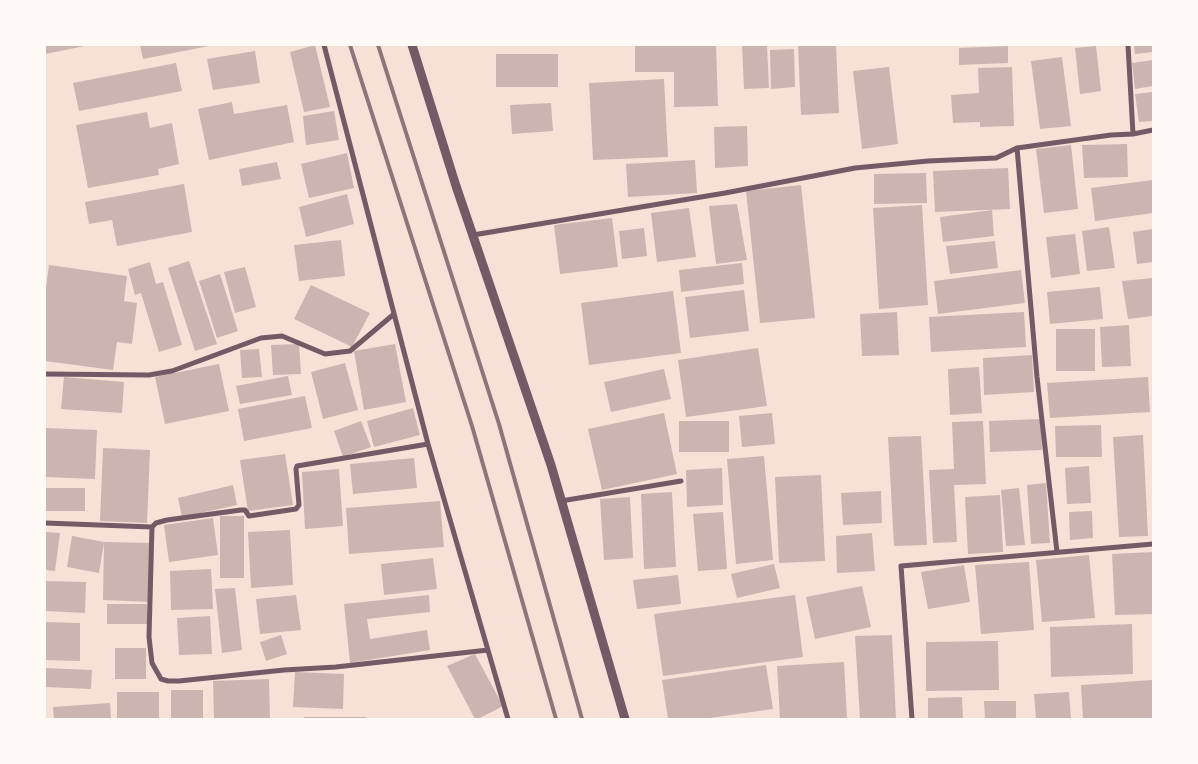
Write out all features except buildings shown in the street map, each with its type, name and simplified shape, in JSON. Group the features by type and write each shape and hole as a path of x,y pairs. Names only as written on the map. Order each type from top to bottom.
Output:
{"street":[{"path":"324,45 428,444 508,719"},
{"path":"412,45 473,235 551,464 625,719"},
{"path":"1128,45 1133,134"},
{"path":"473,235 725,193 855,168 928,161 996,158 1017,148 1153,130"},
{"path":"1017,148 1037,376 1057,552"},
{"path":"45,374 149,375 172,371 261,338 282,336 324,354 350,351 394,314"},
{"path":"428,444 297,466 299,505 296,509 249,516 245,510 241,510 156,523 152,527 149,637 152,663 161,679 180,681 284,670 336,667 488,650"},
{"path":"561,501 681,481"},
{"path":"45,523 152,527"},
{"path":"912,719 901,566 1153,544"}],"railway":[{"path":"350,45 472,426 556,719"},
{"path":"378,45 499,424 582,719"}]}
